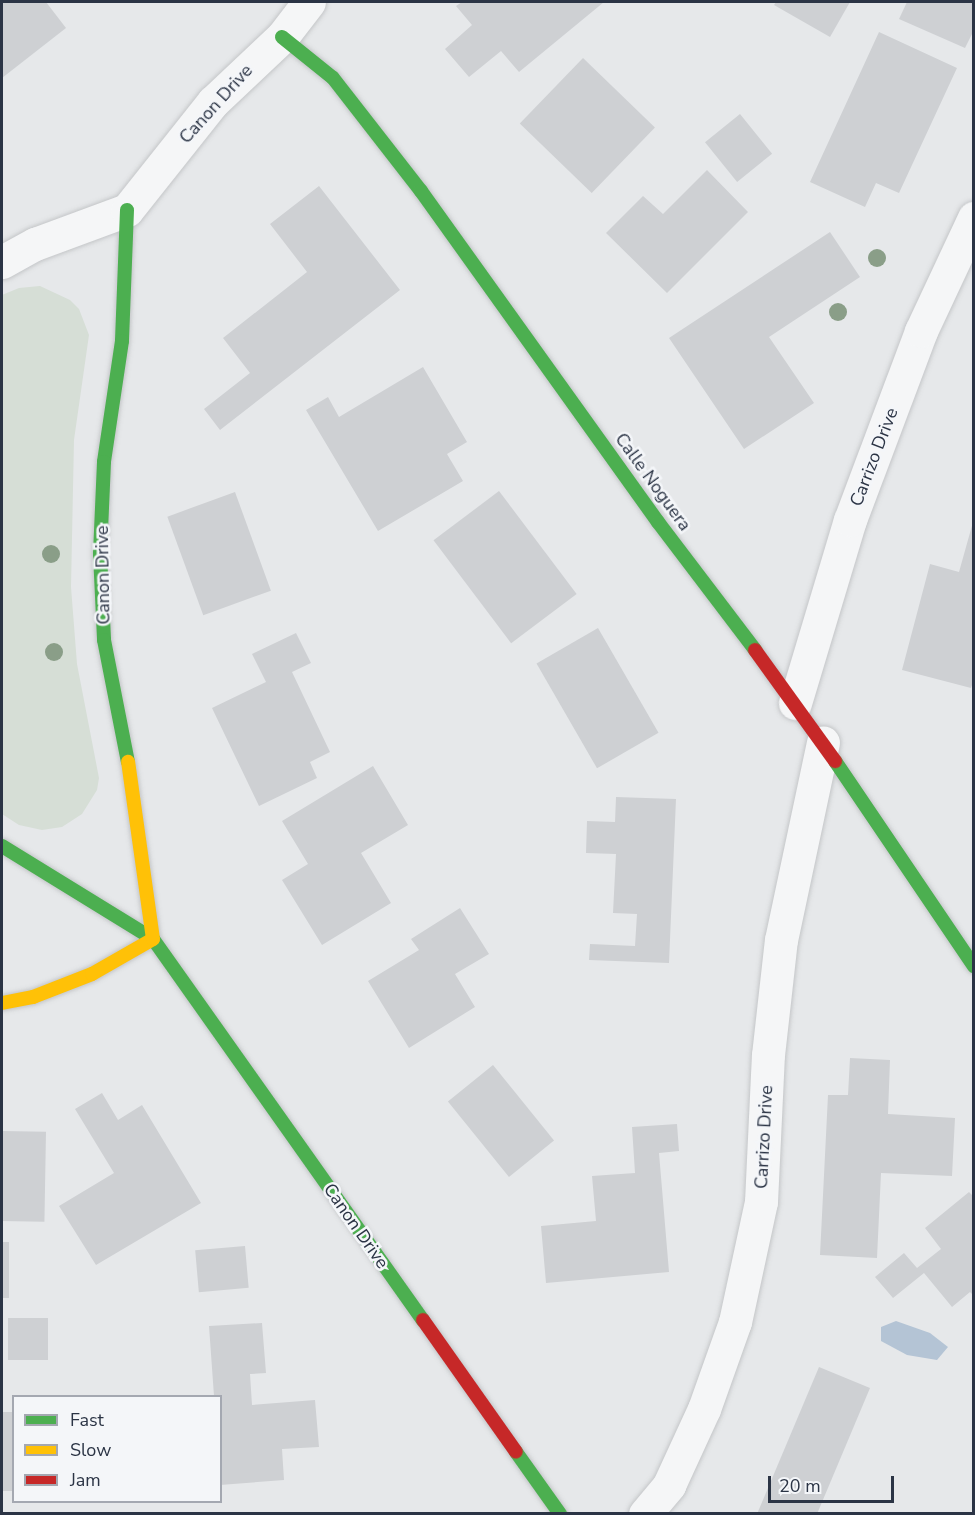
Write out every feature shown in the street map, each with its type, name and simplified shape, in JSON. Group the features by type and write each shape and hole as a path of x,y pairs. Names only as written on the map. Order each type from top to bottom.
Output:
{"street":[{"name":"Canon Drive","path":"153,939 130,775 104,640 100,554 104,462 122,341 127,210 213,102 282,37 309,2"},
{"name":"Calle Noguera","path":"282,37 333,78 422,191 658,522 823,742 974,966"},
{"path":"2,262 35,244 127,210"},
{"name":"Carrizo Drive","path":"795,703 855,509 921,331 974,218"},
{"name":"Carrizo Drive","path":"645,1514 669,1485 704,1409 735,1322 761,1202 768,1055 781,940 823,742"},
{"name":"Canon Drive","path":"2,846 153,939 560,1514"},
{"path":"2,1003 33,997 92,974 153,939"}],"shaded area":[{"path":"40,286 70,300 79,309 89,335 74,440 71,587 77,664 99,778 97,790 82,814 62,827 42,830 19,825 2,814 2,295 19,288"}],"water":[{"path":"896,1321 930,1333 948,1347 937,1360 907,1355 881,1341 881,1327"}],"building":[{"path":"2,2 46,2 66,28 2,78"},
{"path":"462,2 604,2 519,72 501,51 469,77 445,49 472,25 456,6"},
{"path":"776,2 850,2 830,37 774,5"},
{"path":"907,2 974,2 974,30 965,48 899,19"},
{"path":"879,32 957,68 899,193 876,183 865,207 810,182"},
{"path":"583,58 655,127 592,193 520,123"},
{"path":"740,114 772,154 737,182 705,142"},
{"path":"707,170 748,212 667,293 606,233 643,196 663,214"},
{"path":"319,186 400,290 220,430 204,409 250,373 223,338 307,272 270,224"},
{"path":"830,232 860,277 769,337 814,403 744,449 669,338"},
{"path":"423,367 467,442 447,454 463,481 378,531 306,410 328,397 339,417"},
{"path":"499,491 577,594 511,643 434,540"},
{"path":"235,492 271,591 203,615 167,517"},
{"path":"973,522 974,679 971,688 902,670 930,564 959,572"},
{"path":"598,628 658,733 597,768 537,664"},
{"path":"296,633 311,663 292,672 330,752 310,762 317,778 259,806 212,708 266,682 252,654"},
{"path":"373,766 408,825 361,853 391,903 322,945 282,880 308,864 282,821"},
{"path":"616,797 676,799 669,963 589,960 590,944 635,946 637,914 613,913 616,854 586,853 587,821 615,822"},
{"path":"460,908 489,954 455,974 475,1007 409,1048 368,981 419,950 411,939"},
{"path":"850,1058 890,1060 888,1114 955,1118 952,1176 881,1173 877,1258 820,1255 828,1095 848,1095"},
{"path":"493,1065 554,1140 509,1177 448,1102"},
{"path":"102,1093 118,1120 142,1105 201,1203 96,1265 59,1206 114,1173 75,1109"},
{"path":"677,1124 679,1151 659,1153 669,1272 546,1283 541,1226 596,1221 592,1176 635,1173 632,1127"},
{"path":"2,1131 46,1132 44,1222 2,1221"},
{"path":"969,1192 974,1197 974,1296 970,1292 952,1307 924,1273 893,1298 875,1277 904,1253 917,1268 941,1249 925,1228"},
{"path":"2,1242 9,1242 9,1298 2,1298"},
{"path":"245,1246 249,1288 199,1292 195,1250"},
{"path":"8,1318 48,1318 48,1360 8,1360"},
{"path":"262,1323 266,1373 250,1374 252,1405 315,1400 319,1447 282,1449 284,1480 222,1485 222,1395 214,1395 209,1326"},
{"path":"819,1367 870,1388 817,1514 757,1514"},
{"path":"2,1412 12,1412 12,1491 2,1491"}],"traffic: fast":[{"path":"282,37 333,78 421,191 658,522 755,650"},
{"path":"127,210 122,341 104,462 100,554 104,640 128,762"},
{"path":"835,761 974,966"},
{"path":"2,846 153,939 423,1320"},
{"path":"516,1452 560,1514"}],"traffic: slow":[{"path":"2,1003 33,997 92,974 153,939 128,762"}],"traffic: jam":[{"path":"755,650 835,761"},
{"path":"423,1320 516,1452"}]}
